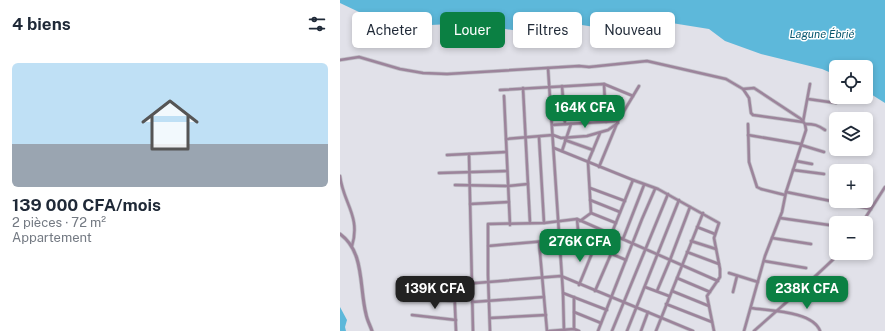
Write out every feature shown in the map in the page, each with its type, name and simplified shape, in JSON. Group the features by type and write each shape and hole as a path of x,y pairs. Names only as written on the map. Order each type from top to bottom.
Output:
{"street":[{"path":"340,60 359,57 408,70 424,73 447,74 579,66 589,67 647,61 726,79 743,89 749,98 751,114 753,115 813,124 825,130"},
{"path":"548,68 554,148 558,240 563,293 564,330"},
{"path":"604,84 606,122"},
{"path":"500,90 604,84 633,96"},
{"path":"804,123 810,84"},
{"path":"562,86 565,124"},
{"path":"600,167 618,122 638,86"},
{"path":"523,88 530,224"},
{"path":"743,89 754,88 801,119 806,130 780,218 764,261 744,331"},
{"path":"504,96 510,225"},
{"path":"808,99 829,102"},
{"path":"552,125 618,122"},
{"path":"566,139 601,132 612,127 618,122"},
{"path":"562,151 572,124"},
{"path":"748,124 749,162 757,187 786,194 871,209"},
{"path":"591,213 588,162 601,132"},
{"path":"748,135 801,144 824,152"},
{"path":"506,139 553,136 566,139 593,150"},
{"path":"539,137 544,223"},
{"path":"554,148 668,194 720,223 714,238 720,276 707,296 714,331"},
{"path":"446,155 506,152"},
{"path":"469,154 473,331"},
{"path":"796,161 812,164"},
{"path":"793,170 824,174"},
{"path":"439,173 507,171"},
{"path":"340,176 343,194 350,206 354,218 355,233 352,246"},
{"path":"611,235 633,180"},
{"path":"455,185 508,186 528,184"},
{"path":"623,239 644,185"},
{"path":"866,216 885,187"},
{"path":"590,188 625,201"},
{"path":"598,331 656,189"},
{"path":"612,331 668,194"},
{"path":"590,200 620,212"},
{"path":"627,331 679,200"},
{"path":"470,204 509,202"},
{"path":"657,291 690,207"},
{"path":"490,331 488,224 510,225 578,220 591,213"},
{"path":"591,213 616,223"},
{"path":"657,331 669,296 683,266 687,252 703,213"},
{"path":"780,218 829,225"},
{"path":"578,220 718,281"},
{"path":"578,220 579,240 626,260"},
{"path":"697,227 715,234"},
{"path":"340,234 346,238 352,246 356,256 365,313 372,331"},
{"path":"772,238 811,244"},
{"path":"488,246 558,240"},
{"path":"692,241 716,250"},
{"path":"539,242 548,331 574,329 579,331"},
{"path":"579,284 595,246"},
{"path":"687,252 719,264"},
{"path":"595,291 611,254"},
{"path":"754,331 832,260"},
{"path":"764,261 806,268"},
{"path":"729,273 758,282"},
{"path":"405,288 561,276 693,331"},
{"path":"733,292 737,276"},
{"path":"677,278 710,292"},
{"path":"454,284 456,331"},
{"path":"645,287 669,296"},
{"path":"672,291 709,306"},
{"path":"563,293 607,310"},
{"path":"472,302 544,297"},
{"path":"574,297 574,329"},
{"path":"418,300 455,301"},
{"path":"666,304 713,323"},
{"path":"751,308 808,318 819,327 820,331"},
{"path":"574,312 601,323"},
{"path":"642,331 648,312"},
{"path":"490,318 546,314"},
{"path":"412,315 456,320"}],"water":[{"name":"Lagune Ébrié","path":"340,0 885,0 885,103 873,95 873,60 829,60 829,72 761,54 725,41 709,29 675,24 675,12 590,12 590,26 582,25 582,12 513,12 513,30 505,29 505,12 440,12 440,25 432,25 432,12 359,12 340,3"},
{"path":"340,307 347,320 345,327 346,331 340,331"}]}
